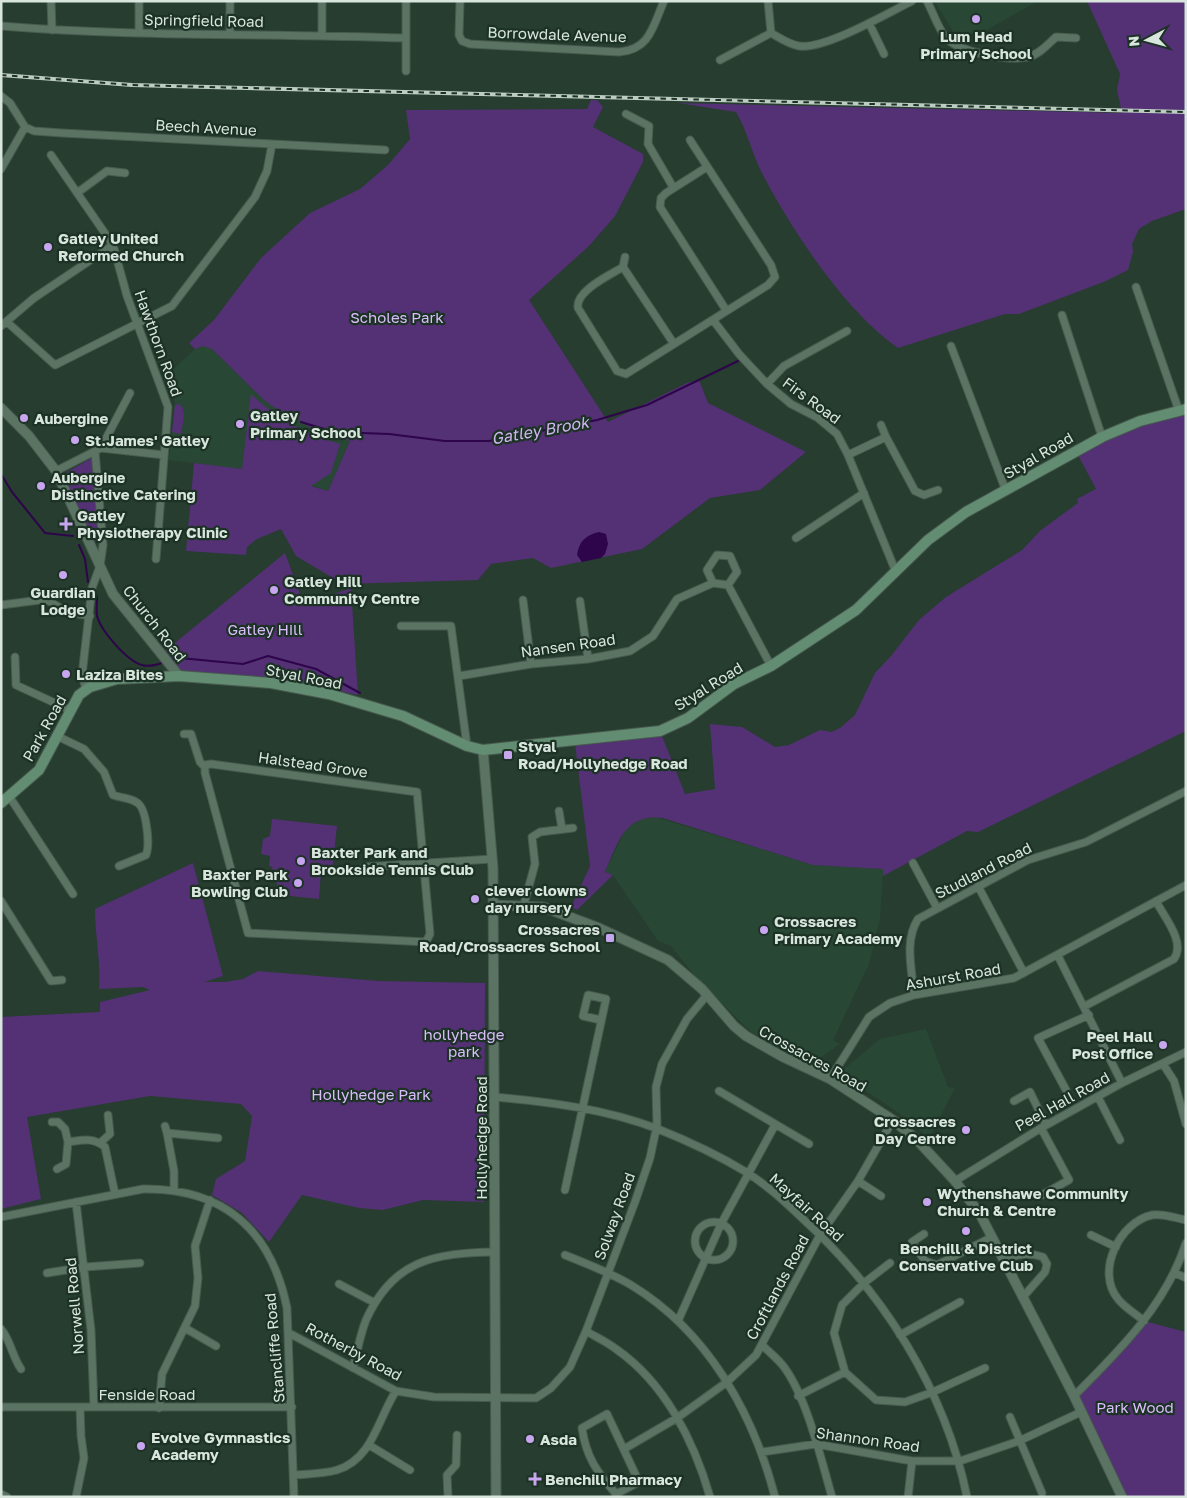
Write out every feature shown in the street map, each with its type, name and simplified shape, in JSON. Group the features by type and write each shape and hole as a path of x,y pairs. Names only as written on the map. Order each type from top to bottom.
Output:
{"main road":[{"name":"Styal Road","path":"180,676 271,683 329,694 403,716 467,746 483,750 660,731 688,718 734,684 771,666 856,610 928,540 966,512 1058,459 1102,437 1140,420 1182,410"},
{"name":"Park Road","path":"5,799 39,770 59,737 70,710 86,689 117,679 180,676"}],"street":[{"path":"51,1 52,30"},
{"path":"139,1 139,33"},
{"path":"230,1 230,34"},
{"path":"322,1 322,35"},
{"path":"406,1 406,70"},
{"name":"Borrowdale Avenue","path":"460,1 459,35 462,41 470,44 619,52 632,51 641,46 649,36 664,1"},
{"path":"768,1 770,33"},
{"path":"770,33 786,42 801,46 823,42 869,23 912,1"},
{"path":"928,1 947,38 969,51 1002,57 1029,57 1044,49 1056,37 1076,38"},
{"path":"869,23 884,54"},
{"name":"Springfield Road","path":"1,26 139,33 406,38"},
{"path":"720,60 770,33"},
{"path":"1,96 10,103 25,127 1,169"},
{"path":"626,114 649,126 648,144 673,187"},
{"name":"Beech Avenue","path":"25,127 34,131 62,133 386,150"},
{"path":"623,267 582,294 577,303 578,308 621,374 633,372 772,282 774,271 690,140"},
{"path":"113,245 34,298 4,324 55,365 172,306 255,197 267,171 272,144"},
{"name":"Hawthorn Road","path":"51,155 113,245 127,296 168,408 156,560"},
{"path":"707,167 673,187 661,198 660,207 726,310"},
{"path":"77,193 107,171 125,173"},
{"path":"624,257 623,267 674,344"},
{"path":"1136,288 1182,410"},
{"path":"1062,315 1102,437"},
{"name":"Firs Road","path":"713,320 738,354 767,384 791,404 824,423 837,434 848,455 896,572"},
{"path":"767,384 784,366 847,331"},
{"path":"951,346 1006,490"},
{"path":"86,689 82,675 92,588 100,566 103,545 98,449 130,392"},
{"name":"Church Road","path":"1,408 29,436 56,471 113,594 180,676"},
{"path":"881,425 915,492 923,498 938,490"},
{"path":"848,455 886,437"},
{"path":"56,471 98,449 164,456"},
{"path":"796,538 864,493"},
{"path":"717,555 730,556 737,572 728,585 713,583 707,570 717,555"},
{"name":"Nansen Road","path":"459,676 531,664 588,659 630,651 653,636 676,599 713,583"},
{"path":"728,585 771,666"},
{"path":"1,605 40,600 49,601 67,612 90,616"},
{"path":"523,600 531,664"},
{"path":"580,601 588,659"},
{"path":"401,626 451,626 467,746"},
{"path":"15,657 16,685 70,710"},
{"path":"184,734 191,734 200,762 205,766 205,773 248,934 426,942 430,934 424,864"},
{"path":"59,737 84,749 104,772 113,795 138,802 142,808 150,846 146,855 119,866"},
{"name":"Hollyhedge Road","path":"483,750 492,860 493,904 496,1497"},
{"name":"Halstead Grove","path":"205,766 211,764 417,792 424,864"},
{"name":"Studland Road","path":"914,994 909,941 911,930 918,919 1028,860 1086,842 1186,791"},
{"path":"5,799 73,894"},
{"path":"559,811 562,829"},
{"path":"524,904 533,874 532,837 540,832 573,828"},
{"path":"364,867 492,860"},
{"path":"913,863 937,908"},
{"name":"Ashurst Road","path":"830,1079 869,1017 890,1003 914,994 998,982 1024,973 1186,885"},
{"path":"978,886 1024,973"},
{"path":"1,901 52,981 62,980"},
{"path":"1084,1006 1174,959 1178,953 1178,944 1156,901"},
{"name":"Crossacres Road","path":"493,904 524,904 543,907 567,915 661,956 682,971 746,1036 782,1057 830,1079 893,1120 917,1140 956,1181 980,1214 1074,1396 1122,1497"},
{"path":"1058,956 1122,1083"},
{"name":"Solway Road","path":"496,1399 536,1398 551,1388 570,1367 586,1331 650,1158 658,1116 656,1087 662,1064 687,1019 706,996"},
{"path":"1066,1090 1038,1038 1089,1015"},
{"path":"565,1190 584,1108 601,1020"},
{"name":"Peel Hall Road","path":"956,1181 1044,1126 1122,1083 1186,1052"},
{"path":"1163,1064 1174,1080 1186,1124"},
{"path":"719,1091 808,1144"},
{"path":"1014,1101 1030,1092 1069,1180 1042,1195"},
{"name":"Mayfair Road","path":"495,1097 584,1108 656,1128 704,1149 748,1173 781,1198 820,1235 864,1282 900,1335 933,1392 960,1461 967,1497"},
{"path":"1098,1097 1120,1140"},
{"path":"100,1143 110,1134 108,1115"},
{"name":"Croftlands Road","path":"624,1449 677,1418 727,1382 756,1355 820,1235 858,1181 893,1120"},
{"path":"52,1122 58,1122 65,1129 68,1142 66,1164 57,1169"},
{"path":"678,1321 721,1224 775,1125"},
{"path":"174,1190 174,1171 166,1130 218,1138"},
{"path":"68,1142 86,1139 100,1143 105,1147 115,1194"},
{"path":"858,1181 881,1196"},
{"name":"Stancliffe Road","path":"1,1217 143,1189 174,1190 210,1200 236,1217 249,1229 268,1252 281,1280 289,1333 294,1497"},
{"path":"159,1408 162,1374 196,1306 198,1278 195,1246 210,1200"},
{"name":"Norwell Road","path":"76,1202 86,1267 94,1407"},
{"path":"1144,1321 1117,1298 1111,1286 1110,1266 1116,1247 1128,1228 1142,1218 1159,1214 1186,1220"},
{"path":"707,1223 721,1224 733,1232 733,1246 725,1258 713,1260 706,1258 696,1246 694,1239 696,1232 707,1223"},
{"path":"924,1234 912,1242 925,1261 937,1265 992,1237"},
{"path":"1091,1235 1116,1247"},
{"path":"1074,1396 1108,1362 1144,1321 1175,1273 1186,1243"},
{"path":"353,1368 365,1322 375,1303 394,1277 417,1263 450,1254 495,1252"},
{"path":"565,1255 608,1273 644,1294 678,1321 706,1351 727,1382 762,1452 775,1497"},
{"path":"1004,1260 1011,1256 1036,1255 1043,1258 1047,1264 1045,1272 1023,1297"},
{"path":"47,1273 86,1267 140,1263"},
{"path":"890,1263 864,1282 842,1305 834,1333 846,1372 876,1400 905,1402 933,1392 985,1368"},
{"path":"1175,1273 1186,1278"},
{"path":"339,1284 375,1303"},
{"path":"900,1335 960,1302"},
{"path":"1,1328 10,1342 14,1360 21,1369"},
{"path":"185,1328 216,1346"},
{"path":"586,1331 616,1348 635,1364 663,1396 677,1418 696,1457 710,1497"},
{"name":"Rotherby Road","path":"289,1333 396,1390 434,1397 496,1399"},
{"path":"762,1345 784,1367 798,1396 816,1444 832,1497"},
{"path":"798,1396 846,1372"},
{"path":"294,1475 337,1470 358,1458 369,1445 396,1390"},
{"name":"Fenside Road","path":"1,1407 292,1407"},
{"path":"76,1497 84,1458 80,1407"},
{"name":"Shannon Road","path":"762,1452 816,1444 912,1461 960,1461 1019,1441 1081,1412"},
{"path":"606,1414 624,1449 639,1482 616,1494 602,1477 585,1449 582,1428 606,1414"},
{"path":"1010,1417 1042,1493"},
{"path":"448,1497 447,1475 456,1465 456,1435"},
{"path":"369,1445 410,1470"},
{"path":"908,1497 912,1461"},
{"path":"1,1494 7,1497"}],"shaded area":[{"name":"Lum Head Primary School","path":"934,1 1038,1 987,30 956,36"},
{"name":"Gatley Primary School","path":"203,345 212,349 264,400 282,413 297,418 315,431 350,441 328,491 278,474 169,460 175,402 166,376 195,349"},
{"path":"599,532 606,534 608,544 605,554 601,558 582,562 577,555 581,542 590,535"},
{"name":"Crossacres Primary Academy","path":"655,817 813,865 883,869 880,919 869,964 833,1040 840,1044 813,1063 751,1032 698,980 671,946 658,941 613,875 605,872 626,828 641,819"},
{"path":"926,1029 948,1087 955,1088 929,1138 896,1111 848,1079 844,1073 845,1068 880,1039"}],"green space":[{"path":"1087,1 1186,1 1186,209 1152,221 1139,229 1132,244 1133,252 1128,270 1106,281 1019,314 1005,314 898,348 878,332 840,292 805,245 763,175 736,112 678,103 1122,113 1117,90 1120,74"},
{"name":"Scholes Park","path":"591,100 597,100 603,107 593,127 643,154 643,162 615,216 589,246 529,300 608,422 687,383 699,380 708,403 806,452 760,490 710,498 642,549 551,568 533,558 491,564 478,580 343,584 296,556 281,529 257,539 247,547 246,555 186,551 194,463 242,469 251,394 292,425 340,444 331,473 311,486 328,491 350,441 315,431 297,418 282,413 264,400 212,349 203,346 195,349 189,343 214,320 261,258 310,213 360,189 388,165 410,139 406,110 587,109"},
{"path":"179,404 184,413 181,434 172,432 175,405"},
{"path":"1186,412 1186,731 978,832 967,831 883,876 883,869 813,865 663,818 639,820 624,832 614,851 605,872 613,875 577,910 571,907 590,866 575,744 662,736 685,794 715,789 710,724 742,727 775,747 789,745 820,730 831,732 840,728 855,715 875,673 919,620 946,597 1022,550 1041,530 1078,503 1077,499 1096,489 1077,453 1137,425"},
{"path":"92,458 98,541 93,542 64,478 67,472"},
{"name":"Gatley Hill","path":"285,553 302,599 325,597 351,588 358,695 273,677 183,673 165,651"},
{"name":"Baxter Park and Brookside Tennis Club","path":"272,819 337,826 332,873 321,872 319,899 280,895 272,867 269,866 270,856 261,854 263,839 270,836"},
{"name":"Hollyhedge Park","path":"193,863 223,976 204,982 225,982 243,979 258,971 379,981 485,983 484,1202 423,1200 383,1210 359,1208 302,1195 269,1242 242,1213 212,1195 216,1179 245,1161 252,1116 241,1104 150,1096 27,1117 41,1199 1,1209 1,1017 100,1012 100,1002 150,990 143,987 99,989 95,909"},
{"name":"Park Wood","path":"1144,1321 1186,1332 1186,1497 1125,1497 1074,1396"}],"waterway":[{"name":"Gatley Brook","path":"301,422 334,432 389,434 445,441 489,441 597,420 647,405 738,361"},
{"name":"Gatley Brook","path":"1,474 12,492 45,533 73,536"},
{"name":"Gatley Brook","path":"79,545 85,559 88,582"},
{"name":"Gatley Brook","path":"97,596 97,616 99,622 122,652 142,665 149,666 162,663"},
{"name":"Gatley Brook","path":"170,660 180,658 243,664 268,656 316,669 360,693"}],"railway":[{"path":"1,75 132,85 1186,112"}],"place":[{"name":"Lum Head Primary School","path":"976,19"},
{"name":"Gatley United Reformed Church","path":"48,247"},
{"name":"Aubergine","path":"24,418"},
{"name":"Gatley Primary School","path":"240,424"},
{"name":"St.James' Gatley","path":"75,440"},
{"name":"Aubergine Distinctive Catering","path":"41,486"},
{"name":"Gatley Physiotherapy Clinic","path":"66,524"},
{"name":"Guardian Lodge","path":"63,575"},
{"name":"Gatley Hill Community Centre","path":"274,590"},
{"name":"Laziza Bites","path":"66,674"},
{"name":"Styal Road/Hollyhedge Road","path":"508,755"},
{"name":"Baxter Park and Brookside Tennis Club","path":"301,861"},
{"name":"Baxter Park Bowling Club","path":"298,883"},
{"name":"clever clowns day nursery","path":"475,899"},
{"name":"Crossacres Primary Academy","path":"764,930"},
{"name":"Crossacres Road/Crossacres School","path":"610,938"},
{"name":"Peel Hall Post Office","path":"1163,1045"},
{"name":"Crossacres Day Centre","path":"966,1130"},
{"name":"Wythenshawe Community Church & Centre","path":"927,1202"},
{"name":"Benchill & District Conservative Club","path":"966,1231"},
{"name":"Asda","path":"530,1439"},
{"name":"Evolve Gymnastics Academy","path":"141,1446"},
{"name":"Benchill Pharmacy","path":"535,1479"}],"park label":[{"name":"hollyhedge park","path":"464,1042"}]}
